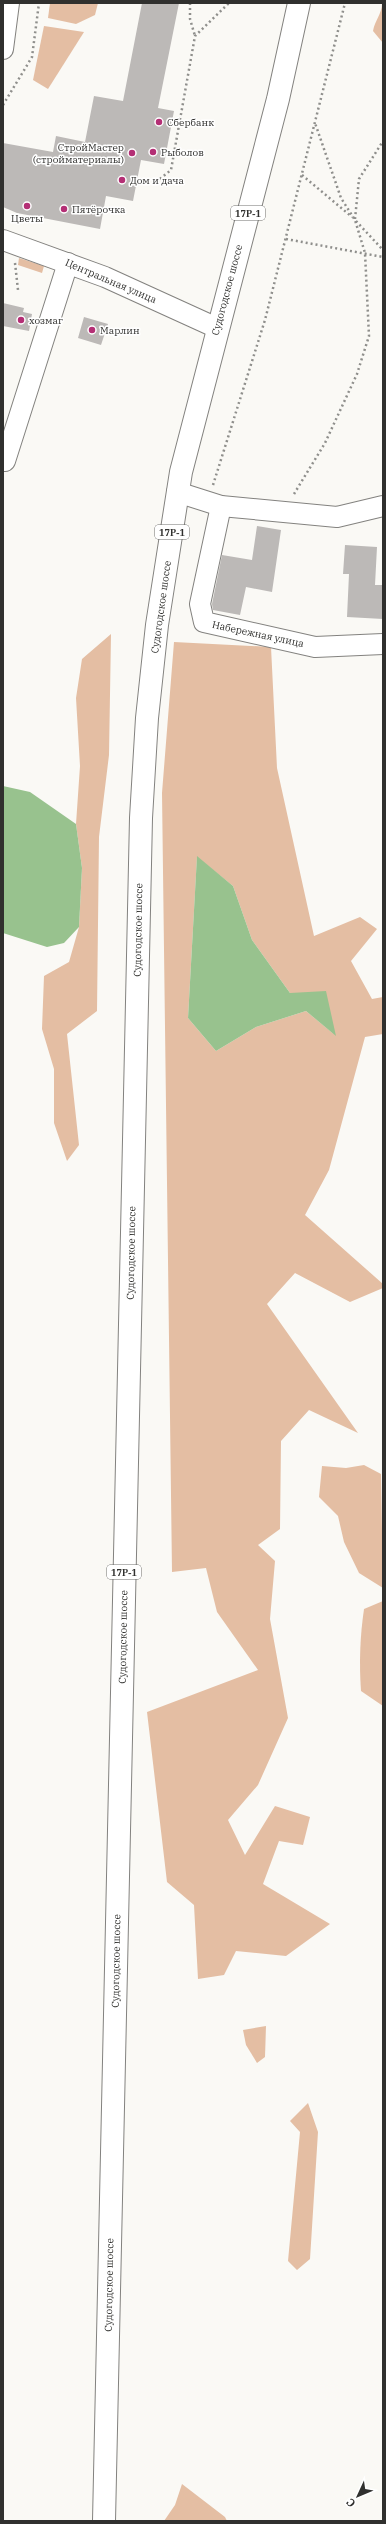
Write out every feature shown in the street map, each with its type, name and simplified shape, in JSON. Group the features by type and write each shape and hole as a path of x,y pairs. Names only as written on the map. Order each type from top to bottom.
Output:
{"main road":[{"name":"Судогодское шоссе","path":"104,2521 140,818 147,718 157,625 178,492 217,328 278,99 299,3"}],"street":[{"path":"3,49 9,3"},
{"name":"Центральная улица","path":"3,240 105,277 217,328"},
{"path":"5,461 68,263"},
{"path":"178,492 214,504 337,517 383,506"},
{"name":"Набережная улица","path":"214,504 200,604 204,622 315,647 383,644"}],"path":[{"path":"3,105 32,57 39,3"},
{"path":"156,182 171,170 195,36 190,19 190,3"},
{"path":"195,36 229,3"},
{"path":"214,504 265,320 345,3"},
{"path":"284,512 325,443 357,374 369,336 365,253 355,220 341,198 315,122"},
{"path":"355,220 359,179 382,145 383,141"},
{"path":"302,175 355,220 383,250"},
{"path":"286,239 383,257"},
{"path":"15,263 18,290"}],"shaded area":[{"path":"50,3 98,3 95,15 76,24 48,18"},
{"path":"383,3 383,43 373,31"},
{"path":"44,26 84,32 48,89 33,80"},
{"path":"19,258 44,266 42,273 18,265"},
{"path":"111,634 109,755 99,837 97,1011 67,1034 79,1145 67,1161 54,1123 54,1069 42,1029 44,976 69,962 79,927 82,868 76,824 80,766 76,698 82,659"},
{"path":"174,642 271,647 277,768 314,936 360,917 377,929 351,961 372,999 383,997 383,1034 365,1037 329,1170 305,1215 383,1284 383,1288 350,1302 295,1273 267,1304 358,1433 309,1410 281,1441 280,1529 258,1545 275,1561 270,1619 288,1718 258,1785 228,1820 245,1855 275,1806 310,1817 303,1845 279,1841 263,1884 330,1924 286,1956 236,1951 224,1975 198,1979 194,1905 167,1882 147,1712 258,1670 217,1612 206,1568 172,1572 162,793","holes":["197,857 233,886 252,940 290,993 335,1035 306,1011 256,1027 216,1051 188,1018"]},
{"path":"3,786 30,792 76,824 82,868 79,927 64,943 47,947 3,933"},
{"path":"197,856 233,886 252,940 290,993 326,991 336,1036 306,1011 256,1027 216,1051 188,1018"},
{"path":"364,1465 381,1474 383,1588 359,1573 344,1542 338,1516 319,1497 322,1466 346,1468"},
{"path":"383,1601 383,1706 361,1691 360,1660 364,1609"},
{"path":"266,2026 265,2057 257,2063 246,2045 243,2030"},
{"path":"308,2103 318,2132 310,2259 297,2270 288,2261 300,2132 290,2121"},
{"path":"182,2484 225,2517 227,2521 164,2521 175,2505"}],"building":[{"path":"142,3 179,3 158,108 174,111 164,164 141,160 133,201 106,196 100,229 17,213 3,207 3,143 53,152 56,136 85,142 94,96 123,101"},
{"path":"3,303 24,308 23,312 32,314 29,331 3,326"},
{"path":"84,317 108,324 101,345 78,338"},
{"path":"257,526 281,530 272,592 246,587 240,615 213,610 212,604 222,555 252,560"},
{"path":"345,545 377,547 375,585 383,585 383,619 347,617 349,574 343,574"}],"place":[{"name":"Сбербанк","path":"159,122"},
{"name":"Рыболов","path":"153,152"},
{"name":"СтройМастер (стройматериалы)","path":"132,153"},
{"name":"Дом и дача","path":"122,180"},
{"name":"Цветы","path":"27,206"},
{"name":"Пятёрочка","path":"64,209"},
{"name":"хозмаг","path":"21,320"},
{"name":"Марлин","path":"92,330"}]}
